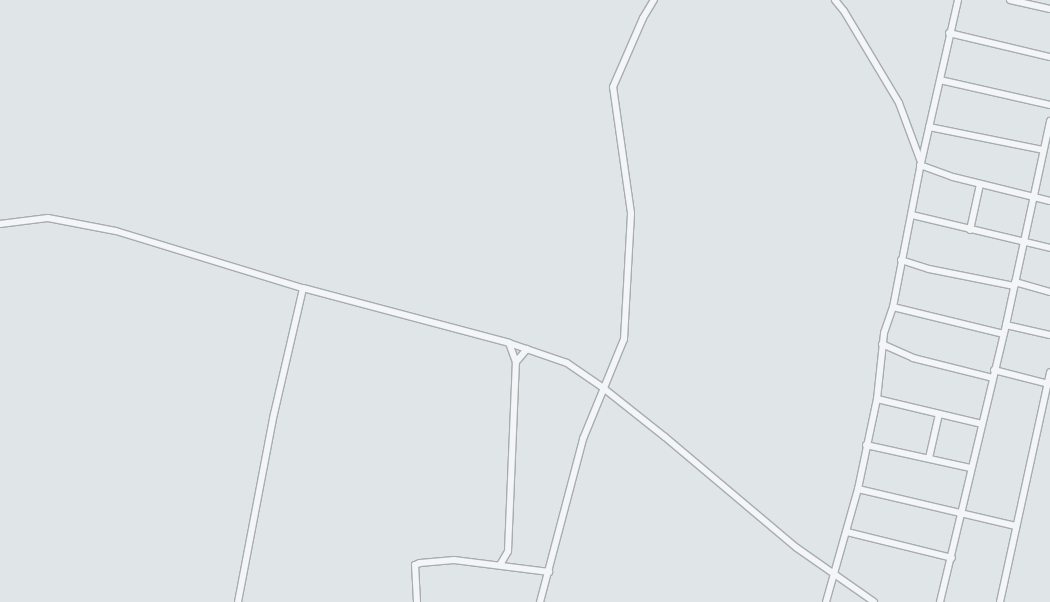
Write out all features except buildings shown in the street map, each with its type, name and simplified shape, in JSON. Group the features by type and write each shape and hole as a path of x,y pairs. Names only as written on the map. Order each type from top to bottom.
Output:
{"street":[{"path":"540,602 584,439 602,387 624,339 630,204 613,87 643,18 654,0"},
{"path":"835,0 899,103 921,164"},
{"path":"826,602 832,571 847,532 858,489 866,445 877,399 882,344 893,307 921,164 949,33 958,0"},
{"path":"1010,0 1050,10"},
{"path":"949,33 1050,57"},
{"path":"940,80 1050,105"},
{"path":"940,602 952,558 971,468 1004,334 1050,122"},
{"path":"929,127 1043,150"},
{"path":"921,164 980,184 1050,201"},
{"path":"970,230 980,184"},
{"path":"912,215 1050,248"},
{"path":"0,224 33,219 67,220 116,231 303,288 509,343 566,364 602,387 694,460 797,548 832,571 874,602"},
{"path":"901,260 929,269 1050,292"},
{"path":"238,602 274,414 303,288"},
{"path":"893,307 1004,334"},
{"path":"1006,325 1050,336"},
{"path":"500,565 508,551 516,362 509,343"},
{"path":"882,344 913,358 993,378"},
{"path":"516,362 528,349"},
{"path":"994,370 1048,384"},
{"path":"1000,602 1050,372"},
{"path":"877,399 982,424"},
{"path":"929,458 939,414"},
{"path":"866,445 971,468"},
{"path":"858,489 1016,526"},
{"path":"847,532 952,558"},
{"path":"417,602 414,565 454,560 549,572"}]}
